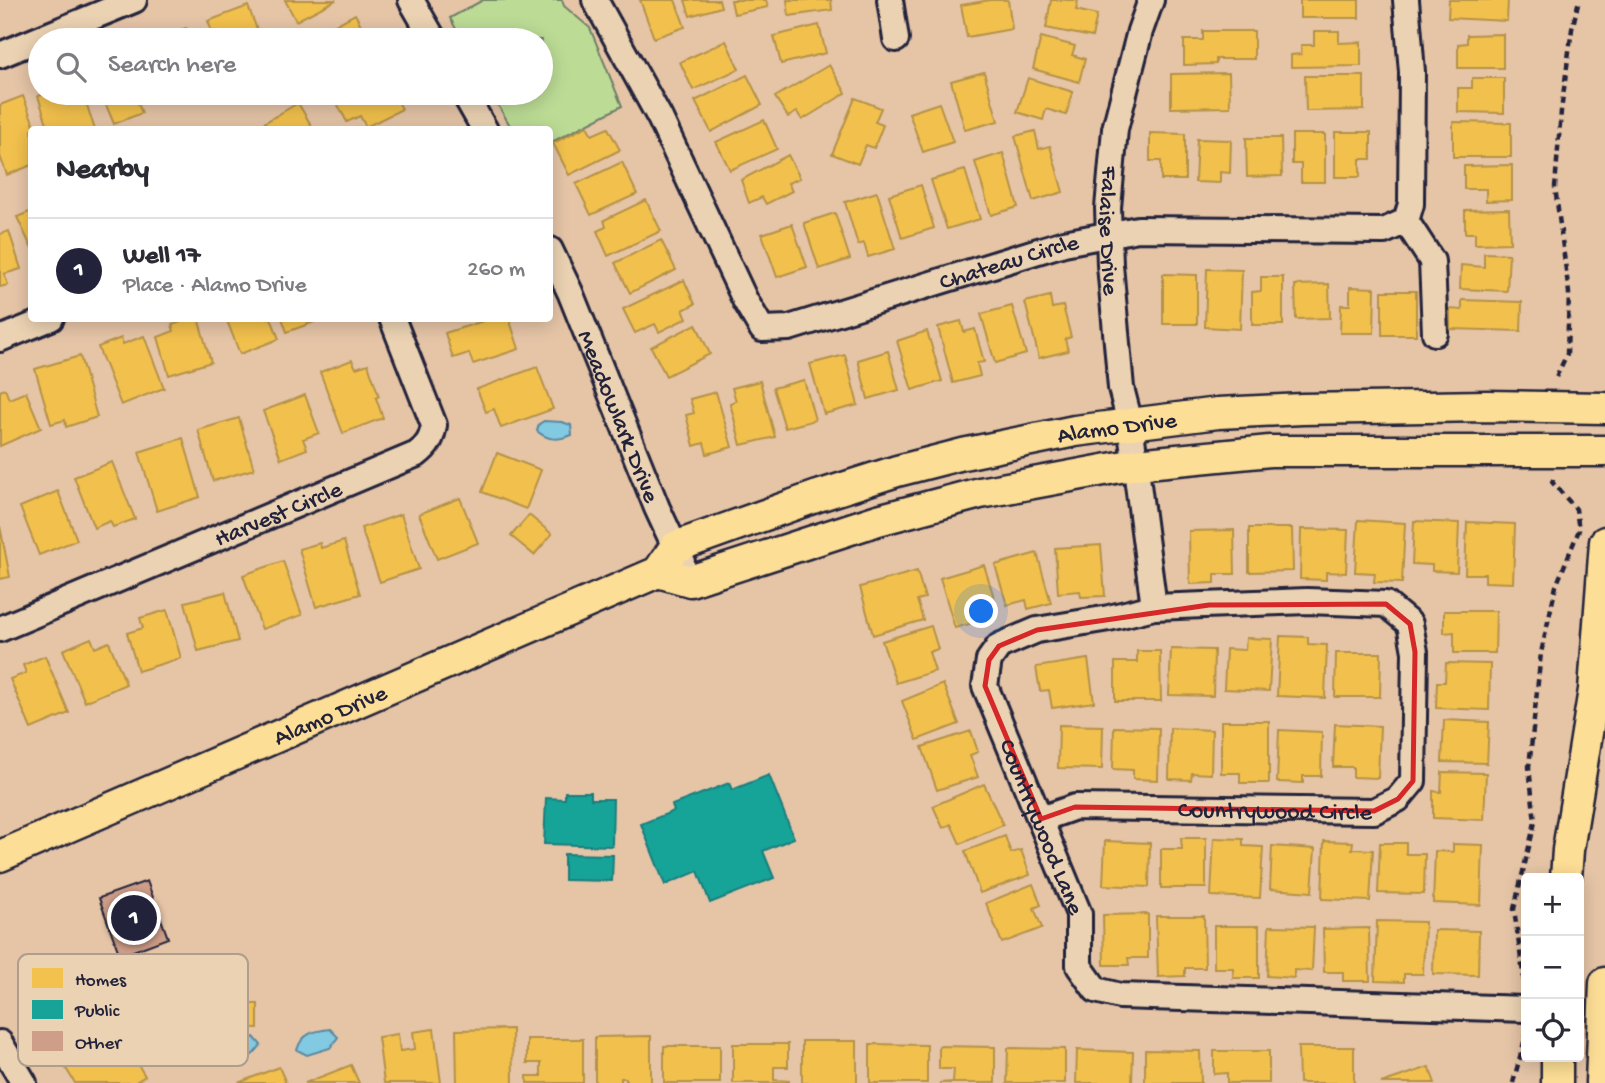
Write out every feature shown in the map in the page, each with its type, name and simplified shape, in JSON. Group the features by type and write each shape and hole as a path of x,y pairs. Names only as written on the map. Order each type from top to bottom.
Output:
{"main road":[{"name":"Alamo Drive","path":"676,547 897,471 974,452 1130,423 1218,413 1302,409 1487,406 1605,408"},
{"name":"Alamo Drive","path":"690,581 878,520 980,492 1136,464 1270,451 1605,451"},
{"path":"1566,873 1594,690 1605,542"},
{"path":"676,547 658,572 690,581"},
{"name":"Alamo Drive","path":"0,856 658,572"},
{"path":"1601,1083 1605,982"},
{"path":"1557,1062 1557,1083"}],"street":[{"path":"66,28 134,0"},
{"path":"411,0 427,28"},
{"name":"Chateau Circle","path":"595,0 660,118 745,300 762,329 789,328 1064,243 1109,234 1145,228 1384,230 1406,220"},
{"path":"890,0 897,39"},
{"name":"Falaise Drive","path":"1151,0 1140,31 1115,129 1109,177 1109,234 1121,388 1130,423 1154,607"},
{"path":"1406,0 1412,72 1411,204 1406,220 1432,261 1435,333"},
{"path":"0,55 28,44"},
{"path":"469,105 477,126"},
{"name":"Meadowlark Drive","path":"553,256 690,581"},
{"path":"0,339 41,322"},
{"name":"Harvest Circle","path":"0,629 417,454 425,448 432,437 433,425 394,322"},
{"name":"Countrywood Circle","path":"1041,819 1075,807 1374,811 1398,799 1413,781 1415,652 1410,624 1386,604 1307,601 1154,607"},
{"name":"Countrywood Lane","path":"1154,607 1109,618 1037,630 999,646 989,660 985,686 1079,914 1079,966 1096,990 1120,996 1521,1009"},
{"path":"0,1043 24,1083"}],"path":[{"path":"1556,377 1567,354 1569,293 1555,187 1561,111 1572,29 1579,0"},
{"path":"1521,951 1514,909 1535,822 1529,767 1541,653 1556,586 1579,530 1579,509 1552,482 1555,476"},
{"path":"1513,1083 1521,1053"}],"highlighted area":[{"path":"1386,604 1410,624 1415,652 1413,781 1398,799 1374,811 1075,807 1041,819 985,686 989,660 999,646 1037,630 1209,605"}],"green space":[{"path":"483,0 562,0 564,6 590,28 622,106 553,141 553,126 510,126 498,105 553,105 553,28 455,28 450,18"}],"water":[{"path":"544,421 571,425 572,435 558,439 545,437 537,431 539,424"},
{"path":"330,1029 338,1037 330,1048 307,1055 297,1050 309,1034"},
{"path":"254,1037 261,1045 248,1058 248,1040"}],"building: Homes":[{"path":"285,0 336,0 296,21"},
{"path":"640,0 675,0 685,27 654,38"},
{"path":"685,0 719,0 721,7 690,16"},
{"path":"731,0 766,0 768,7 734,14"},
{"path":"787,0 831,0 832,10 789,16"},
{"path":"1008,0 1012,29 967,37 961,5"},
{"path":"1051,0 1078,0 1076,10 1097,15 1092,37 1046,28"},
{"path":"1300,0 1359,0 1359,18 1300,18"},
{"path":"1449,0 1508,0 1507,21 1448,18"},
{"path":"248,6 256,28 211,28 208,21"},
{"path":"355,14 363,28 329,28"},
{"path":"819,25 826,53 781,64 774,36"},
{"path":"1203,31 1254,31 1254,59 1216,59 1216,64 1184,65 1184,40 1203,40"},
{"path":"1314,31 1339,31 1339,43 1361,42 1361,66 1291,67 1291,55 1301,54 1301,45 1314,45"},
{"path":"1503,34 1503,68 1458,68 1458,44 1467,43 1467,35"},
{"path":"1041,37 1075,46 1072,55 1085,59 1079,82 1033,69"},
{"path":"726,41 739,69 693,90 680,62"},
{"path":"829,65 846,93 802,120 797,112 788,117 775,97"},
{"path":"984,72 998,121 965,130 951,81"},
{"path":"1229,73 1230,107 1171,108 1171,74"},
{"path":"747,75 762,105 711,132 695,101"},
{"path":"1305,76 1364,76 1364,110 1306,111"},
{"path":"1028,78 1073,92 1066,115 1046,109 1043,120 1017,112"},
{"path":"1472,78 1504,78 1504,113 1458,112 1458,88 1472,88"},
{"path":"23,96 34,126 28,126 28,167 7,175 0,156 0,105"},
{"path":"855,98 881,108 875,122 883,125 874,148 866,145 858,164 832,154"},
{"path":"939,103 953,142 923,152 909,113"},
{"path":"41,105 87,105 94,126 48,126"},
{"path":"106,105 139,105 142,113 114,124"},
{"path":"295,105 299,105 312,126 259,126"},
{"path":"338,105 400,105 402,109 368,126 360,116 347,122"},
{"path":"764,120 777,149 730,170 716,142"},
{"path":"1453,122 1511,123 1511,157 1453,157"},
{"path":"587,126 592,135 608,128 620,150 569,175 553,143"},
{"path":"1035,131 1039,149 1050,146 1063,192 1033,201 1015,136"},
{"path":"1335,132 1371,132 1371,159 1360,159 1360,177 1335,177"},
{"path":"1150,133 1185,134 1185,180 1161,180 1161,161 1150,161"},
{"path":"1292,134 1325,134 1325,182 1301,182 1301,164 1292,164"},
{"path":"1246,138 1281,138 1282,176 1247,177"},
{"path":"1197,139 1231,140 1230,173 1220,172 1220,183 1195,182"},
{"path":"1003,153 1018,207 991,215 975,162"},
{"path":"788,155 800,178 788,183 792,191 766,204 762,197 749,203 741,180"},
{"path":"622,162 637,194 591,215 576,184"},
{"path":"1512,165 1512,200 1486,201 1486,189 1464,189 1464,166"},
{"path":"965,170 980,219 947,229 931,180"},
{"path":"921,185 934,228 902,238 889,195"},
{"path":"877,192 895,249 868,257 864,243 858,245 845,202"},
{"path":"646,200 661,231 608,256 597,231 606,227 604,220"},
{"path":"1509,209 1510,243 1475,244 1475,233 1465,233 1465,210"},
{"path":"28,213 28,240 17,217"},
{"path":"835,213 850,259 819,269 804,223"},
{"path":"792,224 807,267 777,277 762,234"},
{"path":"9,231 21,269 4,274 8,285 0,287 0,234"},
{"path":"661,240 676,270 630,293 615,263"},
{"path":"1484,253 1509,254 1507,291 1460,289 1461,265 1484,267"},
{"path":"1207,269 1242,270 1240,329 1205,327"},
{"path":"1163,274 1197,275 1197,324 1163,324"},
{"path":"1261,277 1283,277 1283,325 1252,325 1252,292 1261,291"},
{"path":"684,280 695,304 683,310 687,318 659,332 655,324 635,333 623,309"},
{"path":"1329,284 1330,318 1296,319 1295,285"},
{"path":"1350,287 1375,288 1374,333 1340,333 1341,305 1350,305"},
{"path":"1382,291 1416,291 1416,335 1382,335"},
{"path":"1050,296 1052,308 1063,306 1071,337 1065,339 1068,351 1039,358 1025,302"},
{"path":"1462,300 1522,302 1521,331 1450,329 1450,309 1462,310"},
{"path":"1012,306 1026,354 995,363 981,314"},
{"path":"961,321 964,332 975,329 984,362 977,363 980,376 953,383 938,327"},
{"path":"199,322 211,362 169,375 158,337 174,331 172,325"},
{"path":"228,322 273,322 279,339 240,354"},
{"path":"283,322 314,322 287,332"},
{"path":"480,322 510,322 519,349 473,364 469,353 453,358 445,333"},
{"path":"696,324 710,354 666,376 651,347"},
{"path":"927,331 942,381 912,390 897,341"},
{"path":"144,336 164,388 121,405 98,347 121,338 123,344"},
{"path":"888,351 899,390 868,399 858,360"},
{"path":"845,355 858,405 824,414 810,364"},
{"path":"80,356 97,417 66,427 65,420 51,424 35,369"},
{"path":"352,360 356,368 368,364 383,418 343,433 320,372"},
{"path":"537,367 553,409 501,428 494,409 486,412 477,389"},
{"path":"804,380 815,420 785,428 773,388"},
{"path":"760,381 775,437 741,445 730,403 736,401 732,388"},
{"path":"5,389 9,399 26,392 41,428 0,446 0,391"},
{"path":"716,392 732,447 707,454 704,443 694,446 686,415 694,413 690,399"},
{"path":"305,395 319,433 303,439 307,449 281,459 263,411"},
{"path":"239,418 254,469 213,481 198,430"},
{"path":"183,438 200,497 157,511 139,452"},
{"path":"497,453 541,470 526,509 482,492"},
{"path":"112,462 135,519 113,527 110,521 94,528 74,477"},
{"path":"58,491 77,540 39,555 20,507"},
{"path":"460,498 478,543 437,559 419,514"},
{"path":"401,514 419,569 380,582 361,528"},
{"path":"529,515 552,534 534,555 511,536"},
{"path":"1358,520 1405,523 1402,583 1374,582 1375,573 1355,572"},
{"path":"1414,521 1459,523 1457,572 1432,571 1432,565 1412,564"},
{"path":"1467,522 1515,524 1513,583 1485,582 1485,574 1465,574"},
{"path":"0,526 10,577 0,579"},
{"path":"1249,528 1292,528 1293,571 1249,572"},
{"path":"1301,529 1348,530 1346,573 1326,572 1326,580 1300,579"},
{"path":"1234,530 1235,574 1215,574 1215,583 1190,584 1189,531"},
{"path":"344,541 360,594 316,607 299,549 320,543 321,548"},
{"path":"1101,545 1105,596 1081,597 1080,591 1058,593 1055,548"},
{"path":"1037,553 1051,603 1028,609 1026,600 1007,605 995,565"},
{"path":"283,561 302,615 262,629 243,575"},
{"path":"984,565 997,607 978,613 980,621 955,628 940,578"},
{"path":"917,571 925,598 917,600 923,620 873,635 860,587"},
{"path":"225,592 238,641 198,651 185,602"},
{"path":"167,610 181,658 138,671 127,633 143,628 140,618"},
{"path":"1444,611 1496,611 1495,653 1454,653 1454,632 1444,633"},
{"path":"931,626 938,649 929,652 935,671 896,683 882,641"},
{"path":"1280,636 1308,637 1308,644 1327,645 1325,698 1277,696"},
{"path":"91,638 95,648 109,642 126,684 85,702 63,650"},
{"path":"1246,638 1272,639 1269,691 1224,689 1226,649 1245,650"},
{"path":"1171,649 1214,650 1213,696 1169,695"},
{"path":"1137,651 1160,651 1161,701 1115,701 1115,662 1137,662"},
{"path":"1336,653 1381,653 1380,697 1335,697"},
{"path":"45,656 69,713 31,729 10,679 26,673 23,665"},
{"path":"1088,659 1094,702 1052,708 1049,690 1040,691 1036,667"},
{"path":"1446,663 1490,664 1489,710 1436,708 1437,682 1445,682"},
{"path":"943,684 959,724 917,740 902,701"},
{"path":"1444,720 1489,722 1487,763 1442,762"},
{"path":"1221,721 1269,721 1269,783 1240,783 1240,773 1221,773"},
{"path":"1335,724 1380,726 1378,778 1353,777 1353,767 1333,767"},
{"path":"1059,725 1103,726 1102,769 1058,768"},
{"path":"1114,727 1159,728 1158,780 1133,779 1133,770 1113,769"},
{"path":"1170,728 1212,730 1211,774 1192,773 1191,780 1169,779"},
{"path":"1279,730 1322,732 1321,776 1303,776 1303,783 1277,782"},
{"path":"971,731 978,752 970,755 978,777 937,790 922,747"},
{"path":"1442,772 1486,773 1484,820 1433,818 1433,791 1441,792"},
{"path":"984,784 1003,825 960,844 951,824 943,828 933,806"},
{"path":"1005,836 1011,853 1021,850 1030,875 980,893 965,851"},
{"path":"1181,838 1206,838 1206,888 1161,888 1161,849 1182,849"},
{"path":"1214,838 1243,839 1243,846 1263,847 1260,898 1211,896"},
{"path":"1105,841 1150,843 1149,887 1103,885"},
{"path":"1324,841 1353,842 1352,849 1373,850 1370,901 1322,899"},
{"path":"1380,843 1406,843 1406,854 1425,854 1424,894 1378,893"},
{"path":"1453,844 1483,845 1481,905 1433,903 1435,851 1453,852"},
{"path":"1272,846 1315,849 1312,892 1270,889"},
{"path":"1033,884 1041,905 1034,908 1042,928 1002,943 986,903"},
{"path":"1148,914 1148,958 1128,958 1129,965 1104,965 1103,915"},
{"path":"1156,916 1204,916 1205,968 1185,968 1185,976 1158,977"},
{"path":"1377,921 1425,922 1423,974 1404,974 1404,982 1375,981"},
{"path":"1214,926 1259,926 1259,978 1233,978 1233,968 1214,968"},
{"path":"1269,926 1314,927 1312,971 1294,970 1294,978 1267,976"},
{"path":"1369,928 1370,981 1343,981 1343,972 1324,972 1323,929"},
{"path":"1434,930 1479,931 1478,975 1433,974"},
{"path":"248,1004 258,1004 258,1028 248,1028"},
{"path":"434,1029 441,1083 384,1083 378,1037 398,1034 400,1051 415,1049 413,1032"},
{"path":"512,1029 513,1083 457,1083 456,1030"},
{"path":"651,1036 651,1083 626,1083 626,1078 621,1078 621,1083 595,1083 595,1037"},
{"path":"527,1039 583,1039 583,1083 527,1083 527,1076 541,1076 541,1063 527,1063"},
{"path":"802,1041 857,1041 857,1083 802,1083"},
{"path":"733,1044 788,1044 788,1067 774,1067 774,1080 789,1083 733,1083"},
{"path":"870,1044 927,1045 927,1083 870,1083"},
{"path":"664,1046 720,1046 720,1083 664,1083"},
{"path":"939,1046 995,1047 995,1083 939,1083 953,1082 954,1069 939,1069"},
{"path":"1298,1047 1354,1047 1354,1083 1299,1083"},
{"path":"1008,1048 1065,1049 1065,1083 1007,1083"},
{"path":"1077,1050 1133,1052 1132,1083 1076,1083"},
{"path":"1145,1050 1200,1051 1201,1083 1145,1083"},
{"path":"1214,1051 1269,1051 1269,1083 1227,1083 1227,1073 1214,1074"},
{"path":"351,1065 359,1083 305,1083"},
{"path":"64,1066 139,1066 145,1076 134,1083 75,1083"},
{"path":"279,1067 286,1083 238,1083"},
{"path":"1429,1067 1435,1083 1381,1083"}],"building: Public":[{"path":"769,775 794,838 763,851 774,878 710,903 698,871 665,885 641,824 674,811 672,805 729,783 732,790"},
{"path":"565,792 591,792 591,799 613,799 612,846 544,844 546,798 565,799"},
{"path":"564,854 613,855 612,881 564,880"}],"building: Other":[{"path":"147,881 168,938 119,954 99,898"}],"place":[{"name":"Well 17","path":"134,918"}]}
